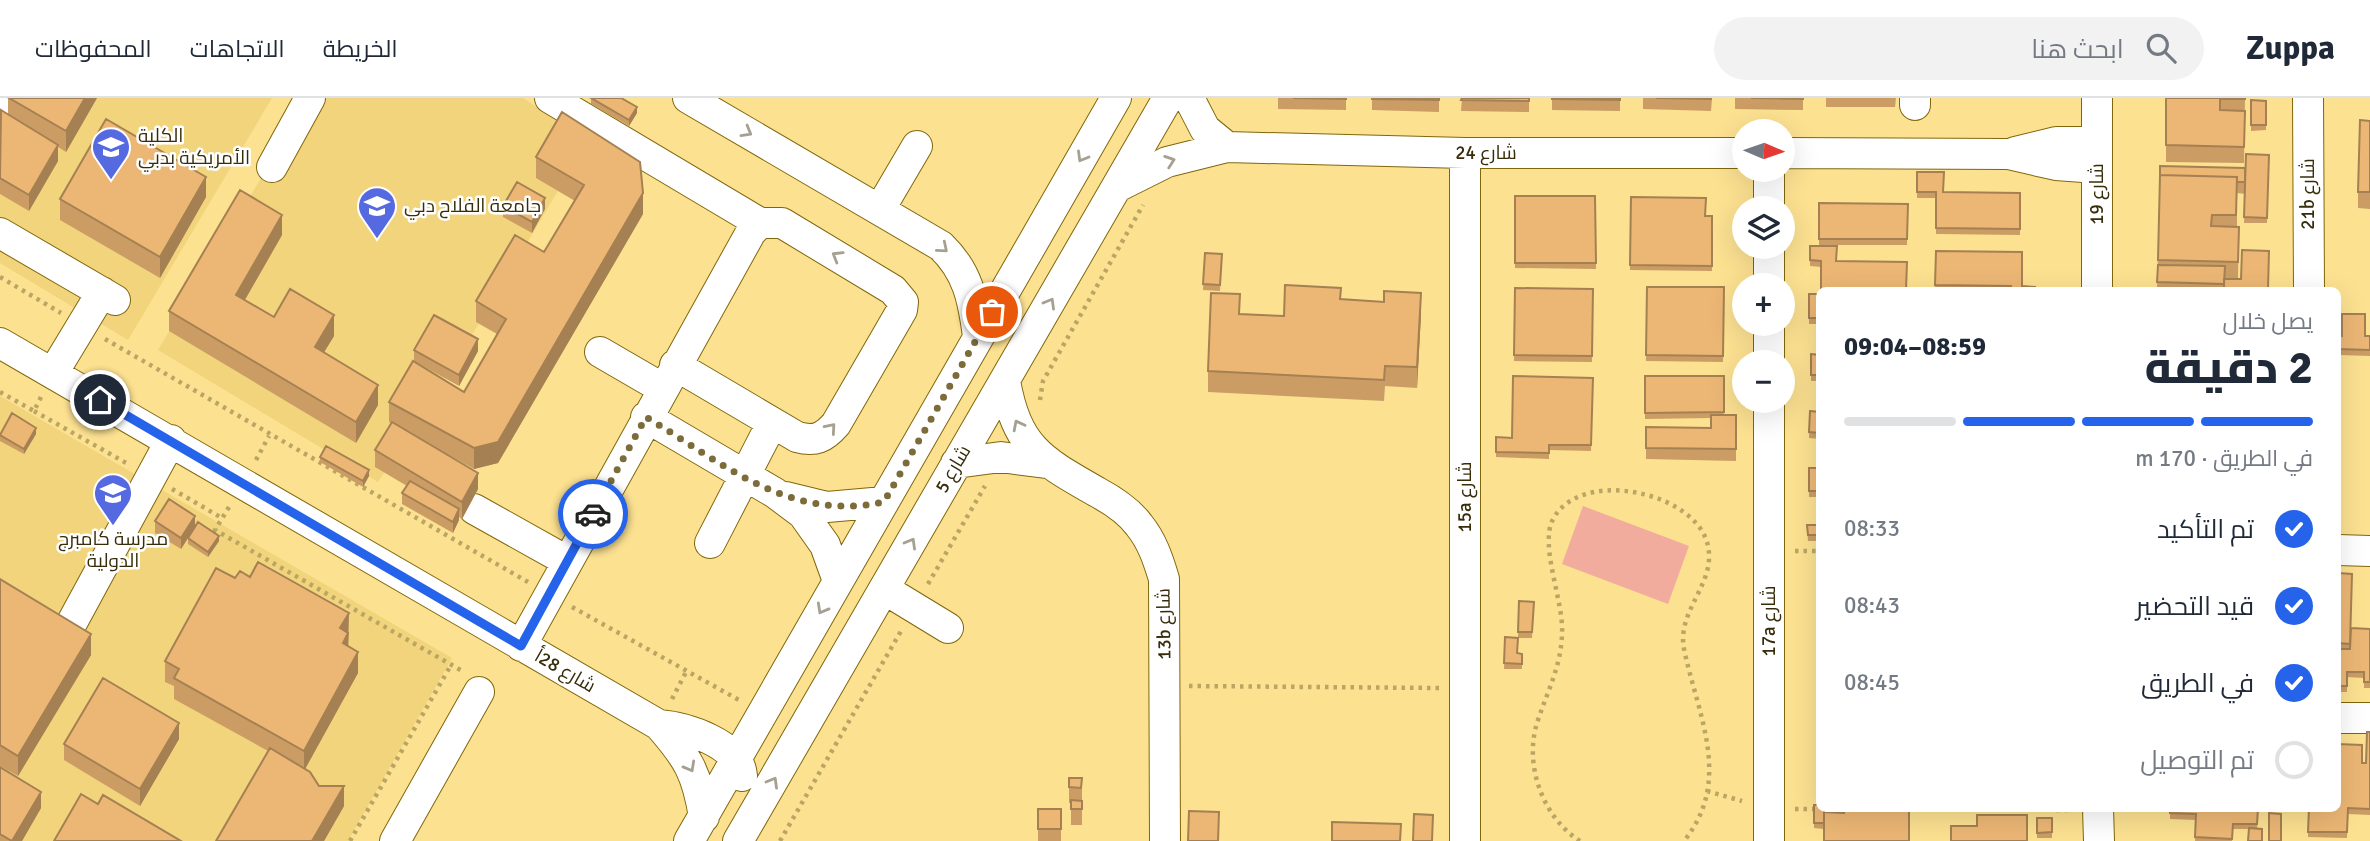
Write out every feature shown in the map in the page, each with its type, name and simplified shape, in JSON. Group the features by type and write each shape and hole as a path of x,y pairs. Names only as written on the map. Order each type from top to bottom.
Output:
{"street":[{"path":"0,104 3,98"},
{"path":"272,167 310,98"},
{"path":"550,98 760,223 782,223 893,290 903,302 902,310 829,432 822,438 809,440 669,377 600,352"},
{"path":"688,98 925,235 955,259 972,296 978,336"},
{"path":"702,833 737,759 1116,98"},
{"name":"شارع 5","path":"738,841 1168,98"},
{"path":"1189,98 1205,129 1227,147"},
{"name":"شارع 19","path":"2097,98 2097,287"},
{"name":"21b شارع","path":"2308,98 2309,287"},
{"path":"1796,153 2008,154 2056,142 2097,155"},
{"path":"880,209 916,146"},
{"name":"شارع 24","path":"1117,187 1167,162 1227,147 1465,153 1732,153"},
{"name":"15a شارع","path":"1465,153 1465,841"},
{"path":"521,646 646,417 751,232 760,223"},
{"path":"0,233 108,296 82,325 53,373"},
{"name":"شارع 28أ","path":"0,343 659,725 696,734 737,759"},
{"name":"13b شارع","path":"1004,381 1017,426 1046,463"},
{"name":"17a شارع","path":"1769,413 1769,841"},
{"path":"646,417 775,493 803,514 816,529 833,562 838,581"},
{"path":"710,543 772,423"},
{"path":"69,628 171,440"},
{"name":"13b شارع","path":"956,463 1001,457 1046,463 1115,502 1138,523 1154,549 1164,579 1165,841"},
{"path":"775,493 827,507 846,508 884,502"},
{"path":"474,509 567,561"},
{"path":"2341,550 2370,551"},
{"path":"884,589 948,628"},
{"path":"395,841 479,692"},
{"path":"2341,718 2370,718"},
{"name":"شارع 28أ","path":"659,725 681,749 698,781 702,833"},
{"path":"2098,812 2099,841"}],"path":[{"path":"0,277 549,594 764,713"},
{"path":"0,392 34,411 53,373"},
{"path":"1580,841 1553,817 1542,796 1535,771 1533,746 1538,720 1559,663 1562,633 1561,602 1549,544 1552,520 1568,501 1591,493 1618,490 1646,494 1671,503 1692,517 1705,538 1710,563 1704,587 1692,604 1685,624 1683,645 1708,738 1707,791 1702,819 1684,841"},
{"path":"350,841 451,665"},
{"path":"1165,686 1465,688"},
{"path":"781,768 812,784"},
{"path":"1707,791 1769,809 1816,809"}],"shaded area":[{"name":"الكلية الأمريكية بدبي","path":"0,98 272,98 128,340 0,263"},
{"name":"جامعة الفلاح دبي","path":"309,98 523,98 581,135 578,157 480,322 378,482 158,350"},
{"name":"مدرسة كامبرج الدولية","path":"0,396 452,658 348,841 0,841"},
{"path":"1583,506 1689,546 1668,604 1562,564"}],"building":[{"path":"9,98 85,98 66,131"},
{"path":"591,98 621,98 637,107 629,120"},
{"path":"1439,98 1439,100 1372,99"},
{"path":"1529,98 1529,101 1461,100"},
{"path":"1620,98 1620,100 1552,99"},
{"path":"2166,98 2245,98 2220,99 2220,110 2245,111 2244,147 2166,145"},
{"path":"2251,100 2266,101 2266,125 2251,125"},
{"path":"1,110 58,145 29,195 0,178"},
{"path":"562,112 640,162 643,193 498,442 474,448 389,402 413,361 464,392 506,319 476,301 515,235 544,252 584,185 536,157"},
{"path":"106,119 206,177 160,257 60,199"},
{"path":"2360,120 2370,121 2370,192 2358,192"},
{"path":"2246,154 2269,155 2267,218 2244,217"},
{"path":"2160,166 2245,168 2245,182 2237,182 2237,177 2160,175"},
{"path":"1917,172 1944,172 1943,192 2020,193 2020,229 1936,228 1936,192 1917,192"},
{"path":"2160,175 2237,177 2236,215 2212,215 2211,226 2239,227 2238,262 2158,260"},
{"path":"517,182 545,198 532,222 503,206"},
{"path":"240,190 282,215 236,295 274,317 290,289 334,315 315,347 378,385 356,422 169,311"},
{"path":"1515,196 1595,196 1596,263 1515,263"},
{"path":"1631,197 1706,198 1705,216 1712,216 1712,266 1630,265"},
{"path":"1819,203 1908,204 1907,239 1819,239"},
{"path":"1810,246 1837,246 1836,261 1907,262 1906,287 1821,287 1821,261 1810,260"},
{"path":"2242,250 2269,251 2268,287 2224,287 2224,279 2241,279"},
{"path":"1936,251 2022,252 2022,286 2035,287 2011,286 1935,285"},
{"path":"1205,253 1222,254 1220,285 1203,284"},
{"path":"2158,265 2225,266 2224,284 2157,282"},
{"path":"1285,285 1341,288 1340,299 1384,302 1384,291 1421,293 1417,367 1385,366 1384,380 1208,371 1211,293 1240,294 1239,314 1284,316"},
{"path":"1647,287 1724,287 1723,356 1646,355"},
{"path":"1515,288 1593,289 1592,356 1514,355"},
{"path":"1809,294 1816,294 1816,318 1809,318"},
{"path":"2342,314 2365,314 2365,336 2370,336 2370,350 2341,349"},
{"path":"434,315 478,339 459,375 414,350"},
{"path":"1811,354 1816,355 1816,375 1811,375"},
{"path":"1513,376 1593,378 1591,445 1549,445 1549,453 1496,452 1496,437 1512,438"},
{"path":"1645,376 1724,376 1724,412 1645,413"},
{"path":"1810,411 1816,412 1816,433 1809,432"},
{"path":"12,413 36,428 24,449 0,435"},
{"path":"1711,415 1736,415 1736,449 1646,448 1646,427 1711,428"},
{"path":"392,422 478,473 462,502 375,450"},
{"path":"326,446 369,470 363,481 320,457"},
{"path":"1809,468 1816,468 1816,491 1809,491"},
{"path":"410,481 459,509 453,522 402,493"},
{"path":"169,499 195,516 181,538 155,521"},
{"path":"198,522 219,536 208,552 188,538"},
{"path":"1807,525 1816,525 1816,535 1808,535"},
{"path":"258,562 349,613 340,628 348,633 343,643 358,652 304,751 174,678 179,669 165,661 216,568 235,578 240,571 250,577"},
{"path":"2341,573 2352,574 2350,644 2341,643"},
{"path":"0,579 91,634 18,756 0,745"},
{"path":"1519,601 1534,602 1532,632 1518,632"},
{"path":"2351,628 2370,629 2370,682 2364,682 2364,672 2347,672 2347,686 2341,686 2341,649 2350,649"},
{"path":"1505,637 1518,638 1517,653 1522,654 1522,664 1504,663"},
{"path":"103,678 179,723 140,789 64,744"},
{"path":"2367,732 2370,732 2370,809 2348,808 2347,832 2308,832 2309,812 2341,812 2341,744 2362,745 2362,763 2366,763"},
{"path":"270,748 310,772 319,786 344,786 312,841 216,841"},
{"path":"0,767 41,792 12,841 0,834"},
{"path":"1069,778 1082,778 1081,788 1069,787"},
{"path":"81,794 98,804 103,795 181,841 54,841"},
{"path":"1071,800 1082,801 1082,809 1071,809"},
{"path":"1816,805 1816,812 1824,812 1824,823 1814,823"},
{"path":"1038,809 1061,809 1061,829 1038,829"},
{"path":"1189,811 1219,812 1218,841 1188,841"},
{"path":"1824,812 1909,812 1909,841 1824,841"},
{"path":"2258,812 2257,824 2233,824 2232,839 2195,837 2196,814 2170,813"},
{"path":"2269,813 2281,814 2281,841 2269,841"},
{"path":"1414,814 1433,815 1432,841 1413,841"},
{"path":"1977,815 2027,815 2027,841 1951,841 1951,826 1977,826"},
{"path":"2037,818 2052,818 2052,832 2037,833"},
{"path":"1332,822 1401,824 1400,841 1332,841"},
{"path":"2249,828 2262,829 2262,841 2248,841"}],"way so far":[{"path":"593,514 646,417 775,493 827,507 846,508 884,502 992,312"}],"place":[{"name":"الكلية الأمريكية بدبي","path":"111,181"},
{"name":"جامعة الفلاح دبي","path":"377,240"},
{"name":"مدرسة كامبرج الدولية","path":"113,527"}],"route":[{"path":"100,400 521,646 593,514"}]}
